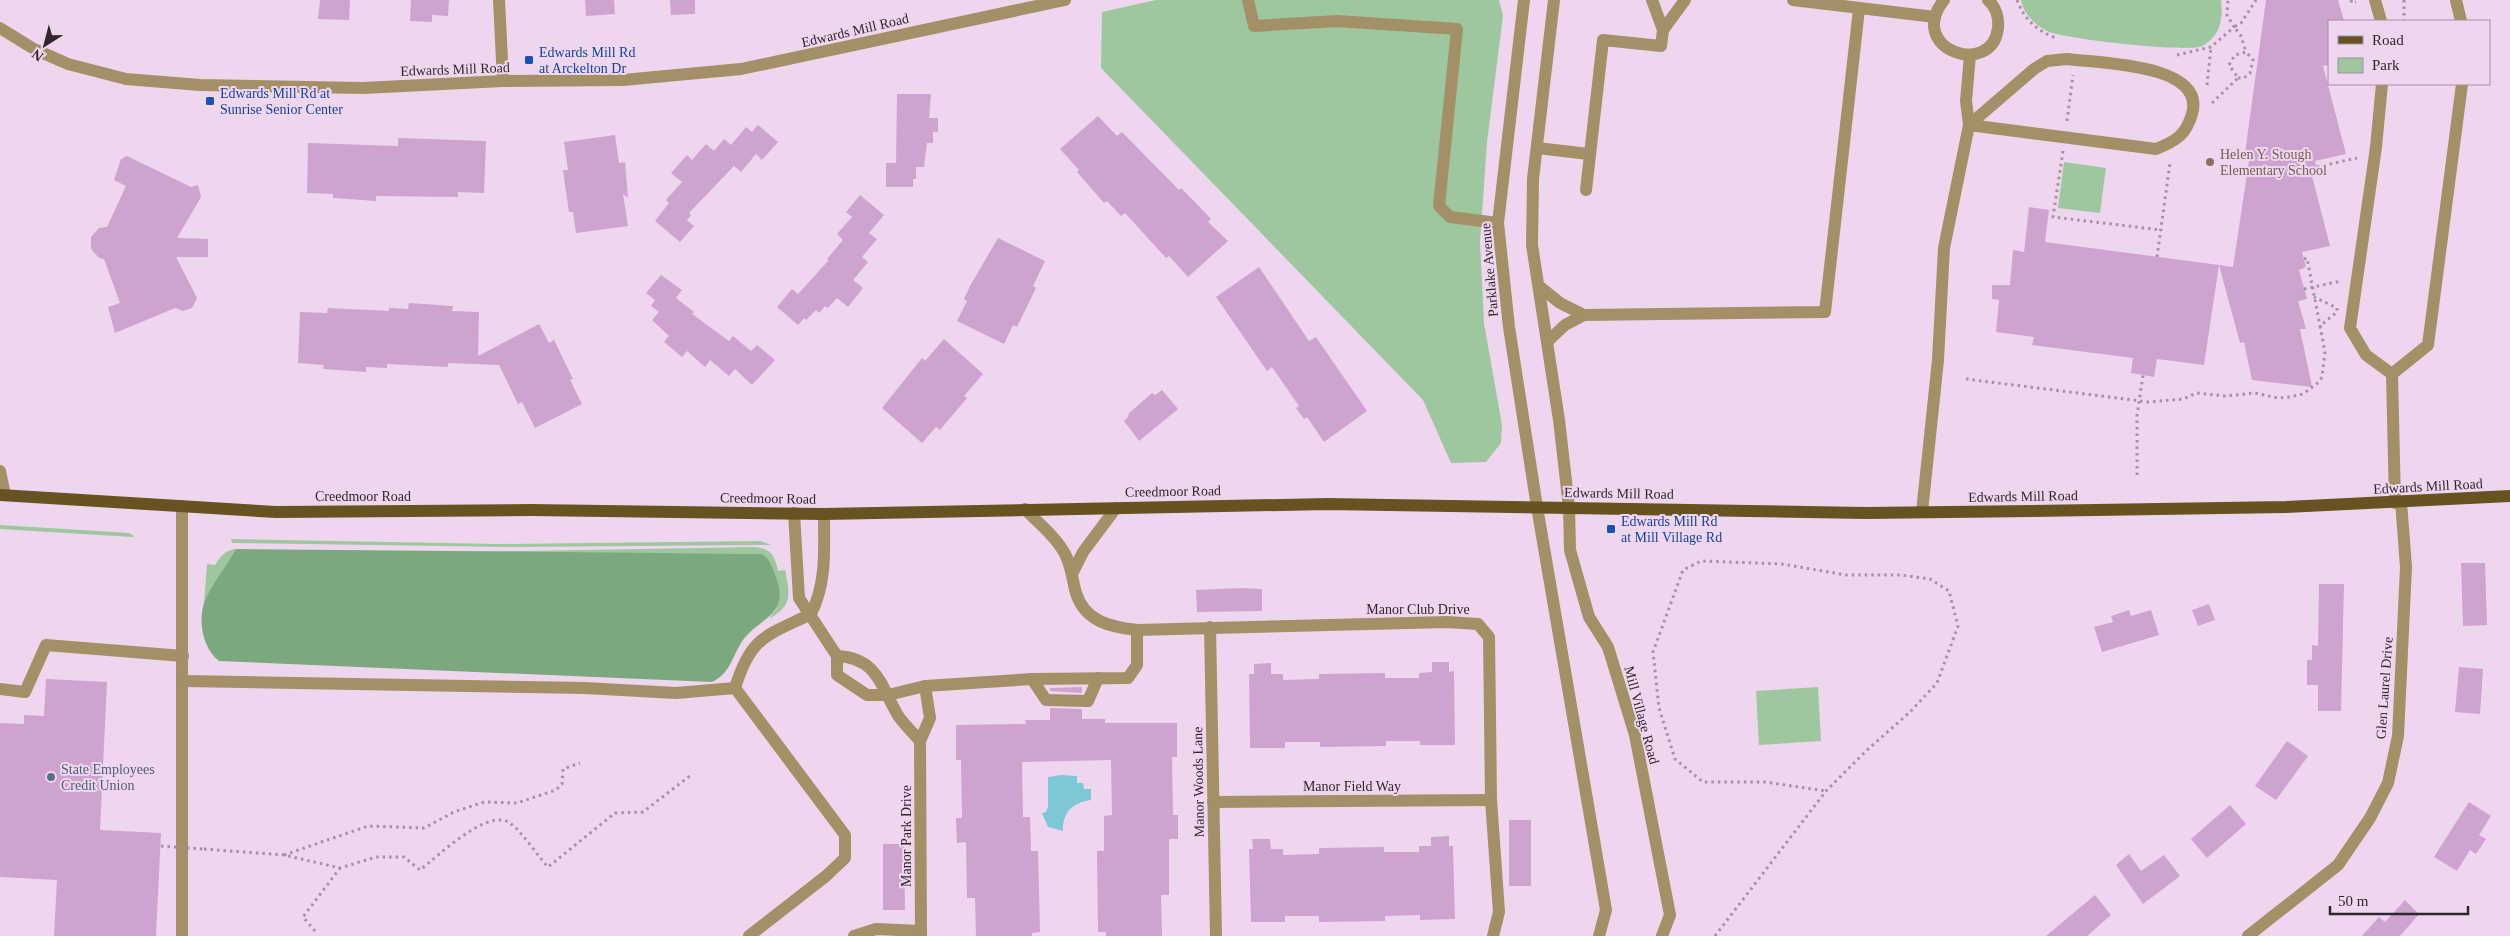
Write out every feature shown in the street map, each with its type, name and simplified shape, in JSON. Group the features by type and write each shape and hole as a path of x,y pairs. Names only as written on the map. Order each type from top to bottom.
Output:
{"main road":[{"name":"Creedmoor Road","path":"3,495 276,512 530,510 824,514 1328,504 1537,507"},
{"name":"Edwards Mill Road","path":"1537,507 1922,512 2276,507 2398,503 2510,496"}],"street":[{"path":"500,0 503,81"},
{"name":"Edwards Mill Road","path":"0,28 34,49 68,64 126,79 200,85 363,88 503,81 623,80 740,69 1065,0"},
{"path":"1248,0 1254,26 1337,21 1458,29 1439,206 1450,217 1498,223"},
{"name":"Parklake Avenue","path":"1524,0 1498,223 1509,327 1537,507"},
{"path":"1554,0 1533,180 1532,245 1548,340 1569,507"},
{"path":"1586,190 1602,40 1661,46 1663,30 1652,0"},
{"path":"1663,30 1684,0"},
{"path":"1793,0 1935,18"},
{"path":"1944,0 1935,18 1934,26 1940,42 1954,53 1970,55 1988,47 1998,31 1996,12 1988,0"},
{"path":"2375,0 2381,20"},
{"path":"2456,0 2461,20"},
{"path":"1548,340 1565,325 1584,315 1825,312 1859,8"},
{"path":"1922,512 1938,360 1944,248 1968,125 1966,101 1970,55"},
{"path":"2067,59 2158,70 2176,78 2190,92 2194,107 2189,125 2176,142 2156,149 1968,125 2034,68 2047,61 2067,59"},
{"path":"2382,85 2376,147 2350,328 2366,355 2392,374 2428,345 2462,85"},
{"path":"1537,148 1589,154"},
{"path":"1540,287 1560,303 1584,315"},
{"name":"Glen Laurel Drive","path":"2248,936 2338,865 2370,818 2388,783 2398,736 2406,567 2398,503 2392,374"},
{"path":"0,471 3,495"},
{"path":"182,506 184,656 182,936"},
{"path":"1537,507 1606,910 1599,936"},
{"name":"Mill Village Road","path":"1569,507 1572,563 1589,616 1608,648 1635,735 1670,914 1662,936"},
{"path":"1072,574 1083,552 1116,508"},
{"name":"Manor Club Drive","path":"1025,510 1062,549 1072,574 1076,595 1091,618 1114,627 1137,630 1447,622 1478,624 1490,637 1491,800 1499,912 1493,936"},
{"path":"794,513 799,598 837,656 837,675 866,695 888,695 925,686 1032,679 1128,678 1137,665 1137,630"},
{"path":"735,688 742,666 750,650 766,636 811,614 821,595 824,514"},
{"name":"Manor Woods Lane","path":"1210,627 1216,936"},
{"path":"0,689 25,692 46,645 184,656"},
{"path":"837,656 852,657 880,677 900,718 920,740"},
{"path":"1032,679 1046,700 1088,701 1098,678"},
{"path":"184,680 585,688 676,693 735,688"},
{"name":"Manor Park Drive","path":"854,936 876,929 921,933 920,740 930,718 925,686"},
{"path":"735,688 845,835 845,858 826,876 749,936"},
{"name":"Manor Field Way","path":"1214,802 1491,800"}],"path":[{"path":"2017,0 2021,11 2038,30 2056,38"},
{"path":"2212,103 2238,78 2244,78 2253,67 2254,60 2246,52 2241,36 2227,15 2228,0"},
{"path":"2177,55 2211,47 2241,23 2256,0"},
{"path":"2351,0 2352,3 2356,2"},
{"path":"2404,0 2404,20"},
{"path":"2207,85 2211,47"},
{"path":"2238,78 2229,65 2235,55 2246,52"},
{"path":"2067,121 2073,74"},
{"path":"2063,151 2053,217 2161,230"},
{"path":"2316,167 2357,158"},
{"path":"2157,257 2170,163"},
{"path":"1966,379 2140,401 2169,402 2183,400 2198,393 2225,396 2255,393 2278,398 2303,394 2320,382 2325,352 2307,258 2304,259"},
{"path":"2304,289 2341,281"},
{"path":"2314,297 2337,308 2337,312 2320,326"},
{"path":"2136,476 2143,375"},
{"path":"1715,936 1826,791 1938,683 1958,626 1949,592 1930,579 1901,575 1846,575 1782,564 1701,561 1683,570 1653,652 1659,708 1675,758 1702,782 1765,782 1826,791"},
{"path":"284,855 368,826 424,828 454,812 484,802 517,803 556,790 562,784 563,769 580,763"},
{"path":"160,846 284,855 340,868 376,857 404,857 420,870 478,826 494,819 509,823 548,867 615,813 643,812 691,775"},
{"path":"315,931 303,917 340,868"}],"green space":[{"path":"1156,0 1499,0 1503,16 1487,142 1480,242 1484,323 1502,425 1501,443 1486,462 1451,463 1423,400 1101,68 1102,12"},
{"path":"2021,0 2221,0 2222,13 2217,32 2208,42 2202,46 2192,48 2175,48 2076,38 2047,31 2038,26 2031,18"},
{"path":"2064,162 2106,168 2100,213 2058,208"},
{"path":"0,525 129,533 134,536 0,529"},
{"path":"231,539 497,544 761,541 771,545 514,547 232,543"},
{"path":"755,547 769,551 774,557 778,571 785,570 787,579 788,599 786,604 777,614 769,619 777,608 762,554 467,552"},
{"path":"236,549 204,604 207,564 215,565 224,554"},
{"path":"236,549 762,554 769,562 776,577 779,600 771,614 743,640 731,664 723,674 712,682 219,661 209,649 203,635 202,611 210,590"},
{"path":"1818,687 1821,741 1759,745 1756,691"}],"water":[{"path":"1061,775 1077,776 1077,783 1083,783 1084,789 1091,789 1091,800 1079,803 1067,814 1064,819 1063,831 1048,827 1042,813 1046,812 1048,807 1048,777"}],"building":[{"path":"320,0 350,0 349,20 318,19"},
{"path":"411,0 449,0 448,16 432,15 432,22 410,21"},
{"path":"585,0 614,0 615,14 586,16"},
{"path":"670,0 695,0 695,14 671,15"},
{"path":"2266,0 2338,0 2344,20 2328,20 2328,65 2323,66 2346,154 2315,161 2318,174 2312,176 2330,246 2302,252 2306,267 2299,270 2307,299 2298,301 2306,329 2300,329 2312,387 2252,380 2244,342 2240,343 2219,265 2233,267 2250,154 2245,153"},
{"path":"897,94 931,94 929,118 938,118 938,132 933,132 933,143 927,143 924,167 916,167 916,179 913,179 913,187 886,187 886,163 896,163"},
{"path":"1098,116 1117,136 1122,132 1179,190 1181,188 1211,219 1208,222 1228,241 1188,277 1169,256 1166,258 1125,213 1121,216 1107,201 1104,203 1060,149"},
{"path":"758,125 778,142 762,160 756,154 741,172 734,166 689,213 691,215 687,220 694,226 680,242 655,221 669,203 666,200 682,182 671,173 687,155 692,160 706,144 714,151 724,139 731,145 746,127 752,132"},
{"path":"615,135 619,163 625,162 628,198 623,194 628,226 576,233 573,212 569,212 563,170 568,170 564,142"},
{"path":"398,138 486,141 484,193 458,192 458,197 376,196 376,201 333,198 333,194 307,193 308,143 398,146"},
{"path":"127,156 191,187 198,185 201,197 177,238 208,239 208,257 176,257 197,298 192,308 183,311 175,308 115,333 108,307 120,303 104,259 99,258 91,249 91,237 99,228 107,227 126,186 114,180 121,159"},
{"path":"860,195 884,215 869,233 877,239 862,257 868,262 853,280 863,288 848,307 837,298 828,308 825,306 819,313 816,310 806,320 804,318 798,325 777,307 792,289 798,294 829,260 827,259 843,240 837,234 852,217 846,212"},
{"path":"2029,207 2049,210 2045,242 2219,265 2204,365 2157,359 2154,377 2131,373 2133,358 2032,345 2034,337 1996,332 1999,300 1992,299 1992,285 2010,285 2013,250 2024,252"},
{"path":"998,238 1045,261 1033,286 1036,288 1017,327 1013,325 1004,344 957,321 967,301 964,299 970,286"},
{"path":"1259,267 1309,341 1316,337 1367,411 1324,442 1307,417 1304,419 1296,408 1299,406 1272,367 1267,371 1216,297"},
{"path":"661,275 682,290 676,298 694,312 692,314 729,341 733,336 751,351 757,345 775,360 752,385 735,369 729,376 710,360 705,367 687,351 682,357 664,342 669,336 652,320 659,312 651,306 655,300 646,293"},
{"path":"409,303 453,306 452,311 479,312 478,356 539,324 549,343 554,340 573,379 570,380 582,404 535,428 522,402 518,404 499,365 448,363 448,367 387,364 387,368 366,367 366,372 323,369 324,365 298,363 300,312 327,313 328,308 389,311 389,308 408,309"},
{"path":"944,339 983,374 964,396 967,398 940,430 936,427 922,443 882,408 922,358 925,361"},
{"path":"1162,390 1178,409 1139,441 1124,421 1129,416 1128,414 1152,393 1155,395"},
{"path":"2461,563 2485,563 2487,625 2463,626"},
{"path":"2319,584 2344,584 2341,711 2318,711 2318,685 2307,685 2307,660 2312,660 2312,645 2318,646"},
{"path":"1262,589 1262,611 1197,612 1196,590"},
{"path":"2209,604 2215,620 2198,626 2192,610"},
{"path":"2129,610 2131,616 2151,610 2159,635 2102,652 2094,627 2113,622 2111,616"},
{"path":"1432,662 1449,662 1449,672 1454,671 1455,745 1420,745 1420,741 1386,741 1386,746 1320,747 1320,742 1285,742 1285,748 1250,748 1249,674 1254,674 1254,664 1271,663 1271,674 1283,674 1283,680 1319,679 1319,674 1385,673 1385,678 1419,678 1419,673 1432,672"},
{"path":"2459,667 2483,669 2480,714 2455,712"},
{"name":"State Employees Credit Union","path":"46,679 107,682 100,830 161,833 156,936 54,936 57,880 0,877 0,723 24,724 24,715 44,716"},
{"path":"1082,687 1082,693 1050,691 1050,688"},
{"path":"1050,708 1082,709 1082,719 1105,719 1105,723 1177,723 1177,757 1172,757 1173,815 1178,815 1178,839 1169,839 1169,895 1161,895 1162,936 1106,936 1106,932 1098,932 1097,851 1104,851 1104,816 1112,815 1111,760 1022,762 1023,817 1030,817 1031,851 1038,851 1040,932 1032,933 1032,936 976,936 975,898 967,898 966,842 957,843 956,818 962,818 961,760 956,760 956,725 1026,724 1025,720 1050,720"},
{"path":"2287,741 2308,756 2276,800 2255,786"},
{"path":"2469,802 2491,816 2479,835 2486,839 2476,854 2470,850 2457,871 2434,857"},
{"path":"2230,805 2246,824 2207,858 2191,839"},
{"path":"1509,820 1531,820 1531,886 1509,886"},
{"path":"1449,836 1449,846 1453,846 1455,919 1420,920 1420,915 1385,916 1385,921 1319,922 1319,916 1285,916 1285,922 1251,922 1249,849 1253,849 1252,839 1270,839 1271,849 1283,849 1283,855 1319,854 1319,848 1384,847 1384,852 1419,852 1419,846 1431,846 1431,837"},
{"path":"883,844 904,844 905,910 883,910"},
{"path":"2129,854 2141,871 2164,855 2180,876 2143,904 2116,865"},
{"path":"2095,895 2111,915 2087,936 2046,936"},
{"path":"2405,900 2419,914 2400,936 2362,936 2379,917 2385,922"}],"place":[{"name":"Edwards Mill Rd at Arckelton Dr","path":"529,60"},
{"name":"Edwards Mill Rd at Sunrise Senior Center","path":"210,101"},
{"name":"Helen Y. Stough Elementary School","path":"2210,162"},
{"name":"Edwards Mill Rd at Mill Village Rd","path":"1611,529"},
{"name":"State Employees Credit Union","path":"51,777"}]}
